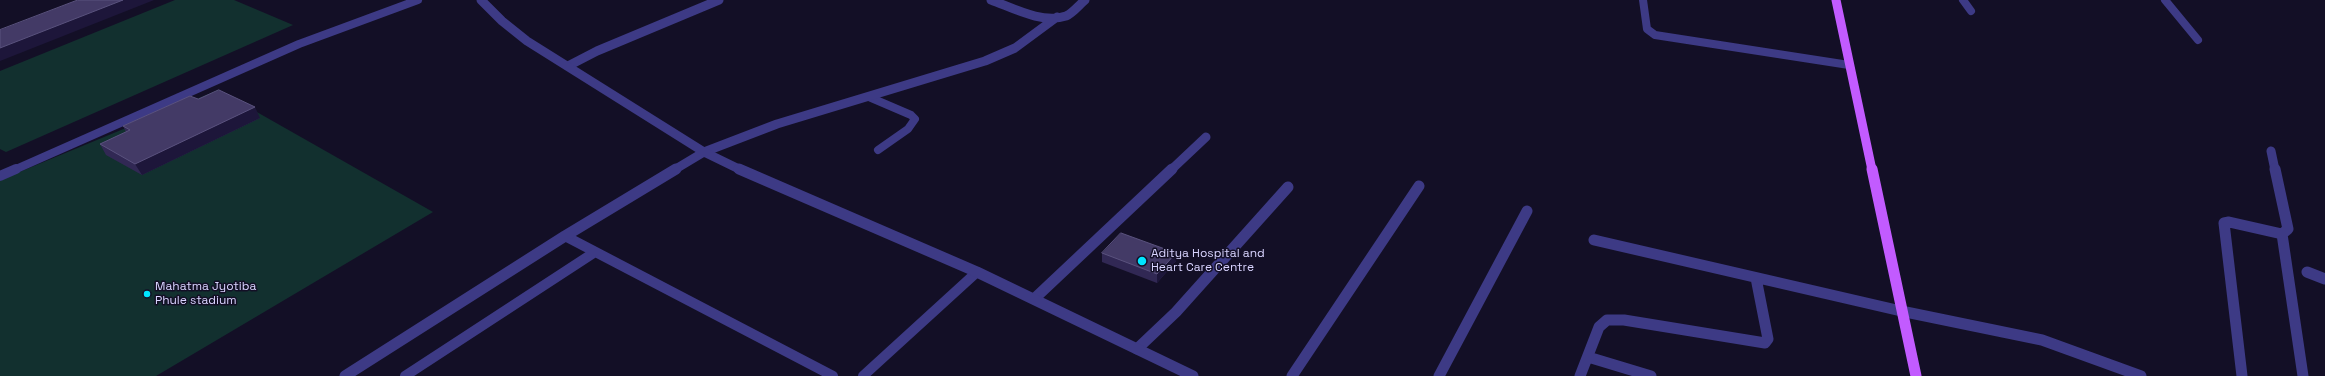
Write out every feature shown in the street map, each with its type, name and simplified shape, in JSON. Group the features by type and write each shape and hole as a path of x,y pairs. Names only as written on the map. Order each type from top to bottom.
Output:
{"main road":[{"path":"1836,0 1916,376"}],"street":[{"path":"481,0 502,21 517,33 704,152 768,183 978,272 1193,376"},
{"path":"568,66 597,51 719,0"},
{"path":"991,0 1036,15 1056,17 1065,16 1085,0"},
{"path":"345,376 565,236 704,152 755,132 1000,56 1029,39 1056,17"},
{"path":"1034,299 1206,137"},
{"path":"2242,376 2224,223 2282,234 2288,230 2271,151"},
{"path":"1292,376 1419,186"},
{"path":"1137,349 1176,312 1288,187"},
{"path":"1439,376 1527,211"},
{"path":"2282,234 2303,376"},
{"path":"1594,240 1902,311 2042,340 2141,376"},
{"path":"2307,272 2325,279"},
{"path":"1580,376 1599,327 1602,322 1612,319 1765,343 1768,339 1756,278"},
{"path":"1588,357 1651,376"}],"lane":[{"path":"0,176 299,44 418,0"},
{"path":"1643,0 1647,29 1655,35 1849,66"},
{"path":"1963,0 1971,11"},
{"path":"2165,0 2198,40"},
{"path":"869,97 911,114 915,119 908,129 878,150"},
{"path":"565,236 833,376"},
{"path":"405,376 595,252"},
{"path":"863,376 978,272"}],"green space":[{"path":"175,0 234,0 293,25 6,152 0,149 0,71"},
{"name":"Mahatma Jyotiba Phule stadium","path":"218,90 433,212 156,376 0,376 0,180"}],"building":[{"path":"78,0 123,0 0,48 0,30"},
{"path":"219,90 255,107 135,164 100,144 130,130 123,126 190,96 198,99"},
{"path":"1121,233 1176,253 1157,274 1102,253"}],"place":[{"name":"Aditya Hospital and Heart Care Centre","path":"1142,261"},
{"name":"Mahatma Jyotiba Phule stadium","path":"147,294"}]}
